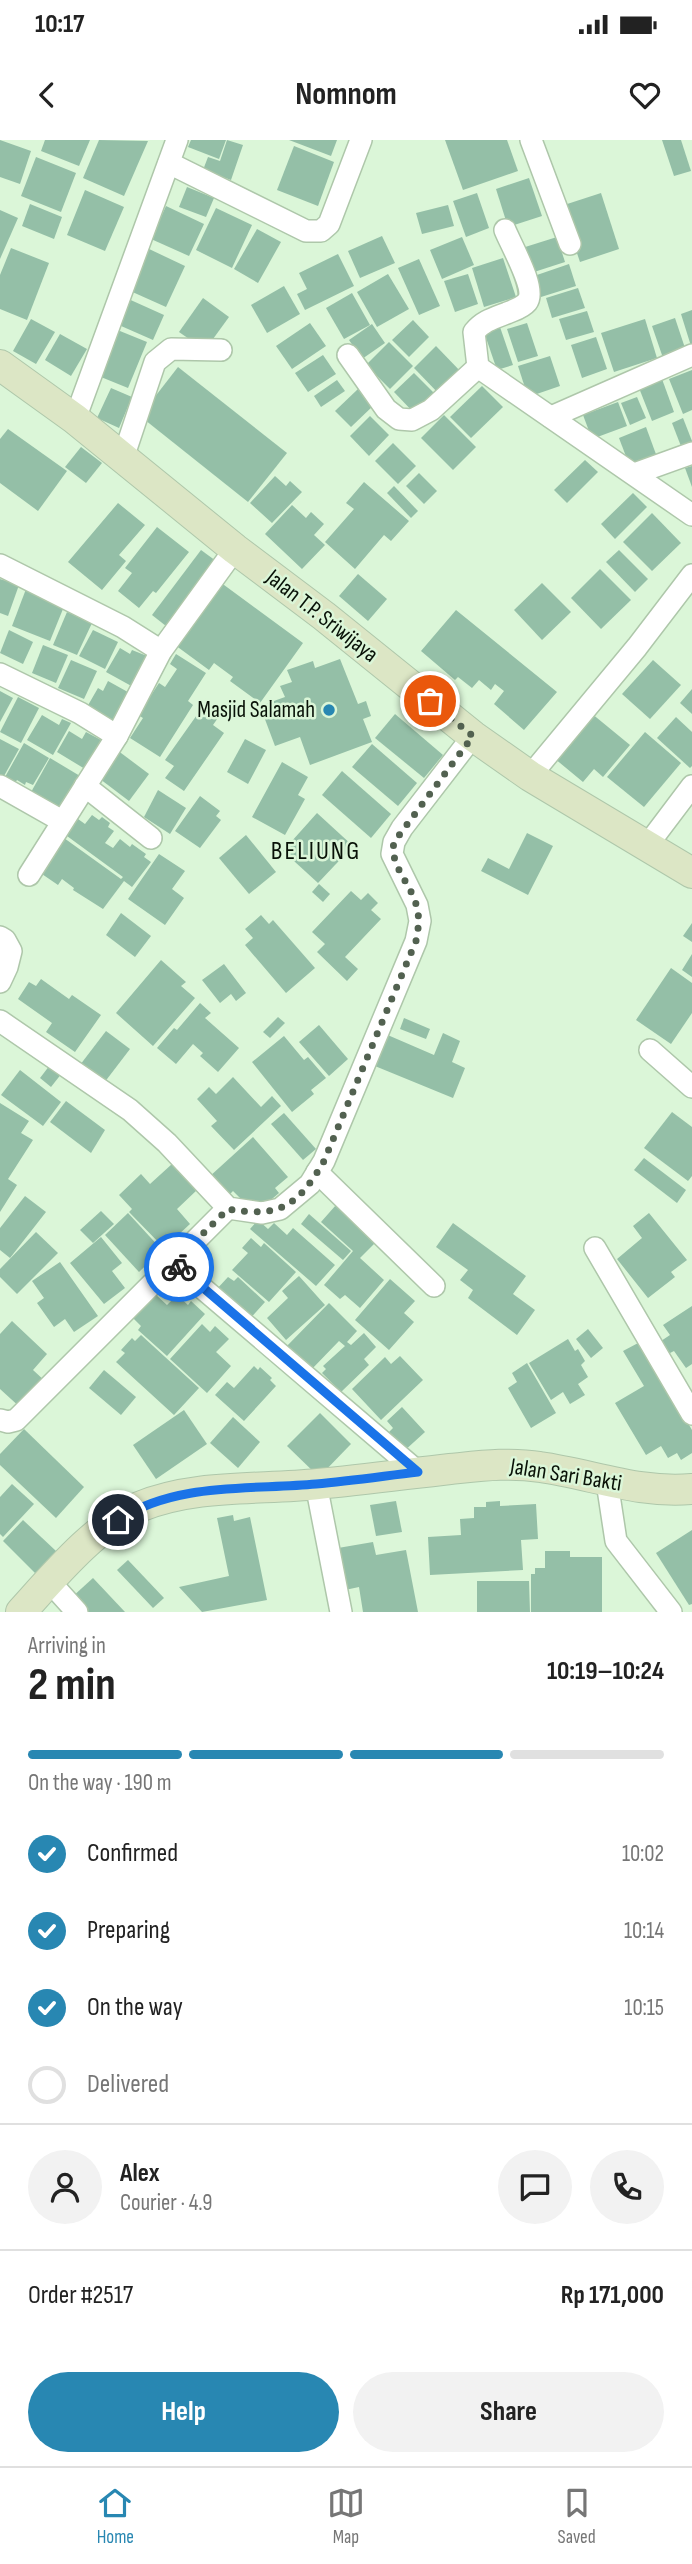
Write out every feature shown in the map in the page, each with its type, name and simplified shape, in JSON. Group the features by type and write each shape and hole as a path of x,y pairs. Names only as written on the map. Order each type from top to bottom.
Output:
{"main road":[{"name":"Jalan T.P. Sriwijaya","path":"0,365 75,419 234,549 324,616 473,736 530,776 692,873"},
{"name":"Jalan Sari Bakti","path":"21,1612 97,1534 138,1507 172,1497 216,1490 316,1484 498,1465 540,1467 607,1482 669,1491 692,1489"}],"street":[{"path":"75,419 177,140"},
{"path":"169,163 306,231 321,231 330,224 361,140"},
{"path":"531,140 570,244"},
{"path":"505,230 531,290 528,301 519,309 480,324 474,332 478,367 692,515"},
{"path":"123,458 155,362 171,349 221,350"},
{"path":"348,355 386,409 399,419 412,420 431,410 478,367"},
{"path":"551,417 692,355"},
{"path":"634,474 692,453"},
{"path":"30,875 117,736 161,651 234,549"},
{"path":"0,565 123,627 161,651"},
{"path":"530,776 637,647 692,575"},
{"path":"0,674 80,713 117,736"},
{"path":"0,1021 87,1078 130,1110 167,1143 228,1209 262,1213 280,1209 298,1197 317,1172 416,941 419,921 417,905 392,854 394,842 473,736"},
{"path":"0,786 62,821"},
{"path":"85,786 151,838"},
{"path":"646,847 692,786"},
{"path":"0,937 11,951 0,982"},
{"path":"650,1049 692,1087"},
{"path":"317,1172 434,1286"},
{"path":"3,1425 16,1420 228,1209"},
{"path":"595,1248 692,1414"},
{"path":"173,1263 418,1472"},
{"path":"607,1482 616,1541 671,1612"},
{"path":"316,1484 341,1612"},
{"path":"49,1581 77,1612"}],"building":[{"path":"0,140 31,151 20,184 0,177"},
{"path":"45,140 90,140 79,166 41,151"},
{"path":"99,140 148,141 124,196 83,178"},
{"path":"191,140 226,140 219,159 188,147"},
{"path":"227,140 243,145 231,180 203,170 208,157 220,161"},
{"path":"289,140 337,140 331,156"},
{"path":"445,140 507,140 518,171 463,190"},
{"path":"662,140 681,140 691,171 674,176"},
{"path":"294,146 334,162 318,206 277,190"},
{"path":"36,157 76,173 61,212 21,196"},
{"path":"529,178 542,216 508,227 496,189"},
{"path":"187,187 214,198 206,217 179,207"},
{"path":"85,190 124,207 105,251 67,235"},
{"path":"477,193 489,228 466,237 453,201"},
{"path":"601,193 619,249 580,262 561,206"},
{"path":"30,204 62,217 54,239 22,226"},
{"path":"448,205 454,226 422,234 416,213"},
{"path":"166,206 204,224 189,256 151,239"},
{"path":"216,208 252,225 232,268 196,250"},
{"path":"0,210 18,218 0,259"},
{"path":"257,229 281,242 258,283 234,269"},
{"path":"382,236 395,263 360,278 348,251"},
{"path":"462,237 474,265 442,279 430,250"},
{"path":"557,237 565,262 531,273 522,248"},
{"path":"11,248 49,263 27,320 0,309 0,275"},
{"path":"147,248 185,266 166,307 128,290"},
{"path":"338,254 354,286 305,310 297,294 307,289 299,273"},
{"path":"503,258 516,297 484,307 472,268"},
{"path":"419,259 440,306 419,315 398,268"},
{"path":"569,264 576,286 541,297 534,276"},
{"path":"388,274 409,309 377,327 357,292"},
{"path":"468,274 478,304 455,312 444,281"},
{"path":"284,286 300,314 267,333 251,305"},
{"path":"578,288 585,308 552,318 546,298"},
{"path":"352,293 370,325 344,339 326,308"},
{"path":"124,297 164,315 153,340 112,322"},
{"path":"203,298 229,317 205,350 179,332"},
{"path":"692,310 692,346 691,346 681,314"},
{"path":"587,311 594,332 566,340 559,319"},
{"path":"675,318 686,351 663,358 652,326"},
{"path":"31,319 55,332 36,364 13,351"},
{"path":"645,319 657,358 614,372 601,333"},
{"path":"413,320 429,337 409,357 392,340"},
{"path":"310,323 326,346 292,369 276,346"},
{"path":"527,323 538,356 518,362 507,329"},
{"path":"372,324 385,343 362,359 349,340"},
{"path":"500,327 513,365 497,370 484,332"},
{"path":"115,329 147,342 128,388 96,375"},
{"path":"60,334 87,349 71,376 45,360"},
{"path":"596,337 607,369 582,378 571,345"},
{"path":"389,342 413,366 390,389 366,365"},
{"path":"436,346 463,374 441,396 414,368"},
{"path":"323,355 336,374 308,392 295,373"},
{"path":"550,356 560,386 528,397 518,366"},
{"path":"178,367 287,453 248,502 140,416"},
{"path":"692,370 692,410 683,414 669,379"},
{"path":"414,373 436,395 416,415 394,392"},
{"path":"662,379 674,412 652,421 639,388"},
{"path":"337,380 345,391 321,407 314,396"},
{"path":"482,386 503,407 471,438 450,417"},
{"path":"111,388 132,397 119,428 97,418"},
{"path":"358,389 374,405 351,427 335,411"},
{"path":"637,397 646,418 630,425 621,403"},
{"path":"618,402 627,426 592,439 583,415"},
{"path":"444,415 476,447 453,470 421,438"},
{"path":"370,416 389,435 369,456 350,436"},
{"path":"683,418 692,441 692,451 684,454 672,423"},
{"path":"646,427 657,457 630,467 619,438"},
{"path":"8,429 67,471 38,511 0,483 0,439"},
{"path":"393,443 416,466 398,484 375,461"},
{"path":"81,447 102,463 86,483 65,467"},
{"path":"585,460 598,472 567,503 554,490"},
{"path":"692,466 692,487 685,468"},
{"path":"419,473 437,491 424,504 406,486"},
{"path":"275,476 286,486 290,481 302,492 272,523 250,503"},
{"path":"364,482 409,521 391,541 384,535 355,569 325,542 354,509 346,503"},
{"path":"394,486 418,511 411,518 387,493"},
{"path":"633,493 647,507 615,539 601,524"},
{"path":"118,503 145,525 119,555 126,561 102,590 68,562"},
{"path":"292,505 306,518 311,512 324,524 314,535 325,545 302,569 265,534"},
{"path":"652,513 681,543 652,571 623,542"},
{"path":"157,527 189,552 156,593 153,591 139,608 118,591 132,573 125,568"},
{"path":"201,550 216,561 166,626 152,615"},
{"path":"619,550 648,579 635,592 606,562"},
{"path":"600,569 631,600 601,629 571,598"},
{"path":"358,574 387,599 368,621 339,596"},
{"path":"0,579 19,585 8,616 0,613"},
{"path":"220,582 303,643 260,703 230,681 233,677 214,663 209,670 175,645"},
{"path":"542,583 571,612 542,640 514,610"},
{"path":"26,589 65,604 50,641 12,626"},
{"path":"456,610 557,692 524,730 494,704 504,691 495,684 491,690 479,680 472,688 458,677 455,680 421,651"},
{"path":"67,612 92,623 77,655 53,645"},
{"path":"9,630 33,642 23,664 0,653"},
{"path":"93,630 118,642 105,669 79,656"},
{"path":"43,645 68,655 56,683 32,673"},
{"path":"120,648 130,654 132,650 152,658 135,688 106,672"},
{"path":"176,654 206,673 188,701 193,705 160,757 130,738 143,718 138,715 159,683 165,687 177,669 170,664"},
{"name":"Masjid Salamah","path":"340,659 358,704 366,701 371,716 363,719 372,742 310,765 300,737 275,746 260,706 285,697 280,686 292,682 287,670 313,661 315,668"},
{"path":"71,660 97,671 84,699 58,688"},
{"path":"653,660 681,685 650,719 622,694"},
{"path":"108,681 135,696 121,705 113,721 87,707 98,688 103,691"},
{"path":"692,689 692,714 680,703"},
{"path":"0,691 13,698 0,722"},
{"path":"18,697 39,708 21,743 0,732"},
{"path":"204,705 220,715 213,725 224,733 184,791 165,778 174,766 165,760"},
{"path":"591,713 630,745 603,777 594,769 583,782 554,758"},
{"path":"395,714 443,755 424,778 375,738"},
{"path":"42,715 59,725 62,719 71,723 53,755 27,740"},
{"path":"676,717 692,732 690,768 657,738"},
{"path":"69,731 82,739 86,732 101,740 85,769 57,752"},
{"path":"645,732 681,763 644,807 607,777"},
{"path":"0,739 19,749 4,776 0,774"},
{"path":"245,739 266,750 248,784 227,772"},
{"path":"24,743 49,758 33,785 26,782 25,785 17,780 15,783 5,777"},
{"path":"372,744 417,783 398,806 352,767"},
{"path":"117,750 149,774 129,801 100,779"},
{"path":"50,758 80,776 60,811 30,794"},
{"path":"282,762 308,777 298,795 305,799 285,835 252,817"},
{"path":"342,771 391,814 371,838 322,795"},
{"path":"158,790 186,808 170,834 144,817"},
{"path":"200,796 220,811 216,816 221,820 200,848 175,831"},
{"path":"317,813 353,846 318,883 283,851"},
{"path":"92,815 99,820 102,817 110,823 108,827 114,831 105,843 113,848 120,839 146,854 144,857 151,862 132,887 124,881 103,909 73,890 74,888 62,879 58,885 39,872 64,838 121,879 123,877 67,836 78,819 85,824"},
{"path":"527,833 553,846 528,895 481,871 488,858 509,869"},
{"path":"246,835 276,872 249,894 219,858"},
{"path":"159,854 185,871 172,889 184,898 165,925 128,899"},
{"path":"319,884 330,894 323,902 312,892"},
{"path":"351,891 361,900 368,893 378,903 371,910 381,919 345,957 358,969 347,981 317,952 325,944 312,932"},
{"path":"121,913 151,936 135,957 106,935"},
{"path":"261,915 269,924 273,920 315,968 286,993 245,945 253,938 245,929"},
{"path":"692,923 692,942 683,936"},
{"path":"692,954 692,977 682,970"},
{"path":"161,960 186,982 181,986 195,998 153,1046 116,1013"},
{"path":"224,964 246,993 236,1001 231,994 220,1003 202,980"},
{"path":"671,968 692,983 692,1013 671,1044 636,1020"},
{"path":"41,979 69,999 72,995 101,1015 75,1052 46,1032 52,1023 18,999 29,982 36,986"},
{"path":"200,1003 211,1013 205,1018 239,1048 218,1072 200,1056 203,1053 193,1044 176,1064 157,1048"},
{"path":"278,1017 285,1023 270,1038 263,1032"},
{"path":"404,1018 430,1029 426,1039 400,1029"},
{"path":"319,1025 348,1059 329,1076 299,1042"},
{"path":"106,1031 130,1049 104,1083 80,1065"},
{"path":"383,1033 434,1055 443,1033 460,1041 452,1062 465,1068 453,1098 370,1064"},
{"path":"284,1036 304,1060 308,1057 326,1078 311,1090 314,1094 292,1112 252,1062"},
{"path":"50,1065 62,1073 51,1087 40,1078"},
{"path":"20,1070 61,1102 43,1126 1,1095"},
{"path":"233,1077 261,1107 272,1096 281,1106 234,1150 211,1126 217,1121 197,1099 209,1087 216,1094"},
{"path":"66,1101 105,1130 91,1153 50,1122"},
{"path":"0,1103 29,1121 21,1133 33,1140 8,1179 17,1185 0,1212"},
{"path":"672,1112 692,1127 692,1176 688,1181 644,1148"},
{"path":"284,1113 316,1149 303,1160 271,1124"},
{"path":"253,1137 288,1177 275,1188 279,1193 259,1210 249,1207 233,1191 227,1197 209,1177"},
{"path":"644,1158 686,1190 677,1203 634,1170"},
{"path":"172,1164 197,1190 177,1209 190,1224 164,1248 129,1212 132,1209 119,1195 141,1174 150,1184"},
{"path":"25,1196 46,1212 10,1258 0,1250 0,1228"},
{"path":"336,1205 376,1242 360,1258 384,1280 360,1308 345,1295 340,1299 324,1285 353,1251 321,1222"},
{"path":"101,1211 114,1224 93,1243 80,1230"},
{"path":"128,1213 162,1250 139,1272 105,1235"},
{"path":"649,1213 687,1260 671,1272 675,1277 648,1298 617,1259 642,1238 633,1226"},
{"path":"309,1214 351,1251 343,1260 301,1224"},
{"path":"258,1220 268,1229 274,1223 287,1235 293,1228 335,1265 316,1286 250,1229"},
{"path":"453,1223 526,1276 513,1294 535,1310 517,1335 468,1298 473,1290 460,1280 468,1270 436,1247"},
{"path":"36,1232 58,1253 17,1294 0,1277 0,1269"},
{"path":"101,1237 122,1263 112,1271 125,1288 104,1304 70,1263"},
{"path":"251,1238 261,1247 264,1243 296,1272 269,1302 232,1270 248,1253 242,1248"},
{"path":"60,1262 98,1316 74,1332 65,1319 54,1327 37,1303 44,1298 32,1281"},
{"path":"299,1276 325,1305 286,1340 267,1318 288,1298 282,1291"},
{"path":"228,1277 234,1281 238,1277 265,1302 248,1321 215,1291"},
{"path":"390,1279 415,1301 404,1313 414,1322 389,1350 355,1320"},
{"path":"154,1293 167,1305 177,1295 188,1305 191,1301 205,1314 167,1356 138,1330 141,1326 132,1317"},
{"path":"329,1303 357,1331 347,1342 351,1345 364,1333 376,1347 364,1359 369,1365 341,1392 322,1373 326,1369 323,1366 345,1346 339,1341 310,1371 286,1347"},
{"path":"692,1306 692,1364 686,1368 674,1351 670,1353 661,1341 670,1335 663,1325"},
{"path":"12,1321 47,1354 33,1370 46,1382 22,1409 0,1389 0,1334"},
{"path":"202,1324 210,1332 215,1326 229,1339 216,1352 231,1366 207,1393 170,1359"},
{"path":"588,1329 603,1348 591,1358 576,1339"},
{"path":"141,1335 199,1388 174,1415 116,1362 125,1353 121,1350 132,1338 135,1341"},
{"path":"568,1339 585,1361 581,1365 588,1377 578,1384 585,1395 570,1404 563,1392 551,1400 529,1363"},
{"path":"640,1342 692,1430 692,1453 681,1460 677,1453 668,1458 661,1446 646,1455 615,1403 644,1386 623,1351"},
{"path":"400,1356 423,1380 381,1420 352,1389 385,1357 391,1364"},
{"path":"527,1363 556,1413 531,1428 508,1388 517,1382 512,1373"},
{"path":"254,1366 258,1370 260,1367 276,1386 244,1421 215,1395 227,1382 234,1388"},
{"path":"104,1370 136,1397 121,1415 89,1388"},
{"path":"402,1407 425,1432 403,1452 386,1435 393,1428 387,1421"},
{"path":"184,1410 207,1444 156,1479 133,1445"},
{"path":"320,1413 351,1444 319,1477 287,1446"},
{"path":"233,1417 260,1442 238,1468 210,1443"},
{"path":"24,1429 84,1487 56,1518 0,1465 0,1454"},
{"path":"12,1484 34,1504 3,1537 0,1534 0,1497"},
{"path":"396,1501 402,1532 376,1536 370,1505"},
{"path":"500,1501 500,1506 536,1504 538,1539 521,1540 523,1570 430,1575 428,1537 461,1535 460,1519 474,1518 474,1507 486,1507 486,1502"},
{"path":"233,1515 234,1521 250,1517 267,1600 202,1612 179,1587 229,1576 217,1518"},
{"path":"23,1520 56,1551 35,1573 3,1541"},
{"path":"692,1530 692,1604 689,1605 656,1553"},
{"path":"373,1542 376,1555 406,1550 418,1612 363,1612 359,1587 345,1590 338,1548"},
{"path":"545,1551 570,1551 570,1557 602,1557 602,1612 531,1612 531,1574 535,1574 535,1568 545,1568"},
{"path":"128,1560 164,1598 153,1608 117,1570"},
{"path":"93,1578 125,1612 84,1612 71,1598"},
{"path":"477,1581 529,1581 530,1612 477,1612"}],"way so far":[{"path":"179,1267 173,1263 228,1209 262,1213 280,1209 298,1197 310,1184 324,1161 416,941 419,921 417,905 392,854 394,842 473,736 430,701"}],"place":[{"name":"Masjid Salamah","path":"329,710"}],"district":[{"name":"BELIUNG","path":"316,851"}],"route":[{"path":"118,1520 138,1507 172,1497 216,1490 316,1484 418,1472 179,1267"}]}
